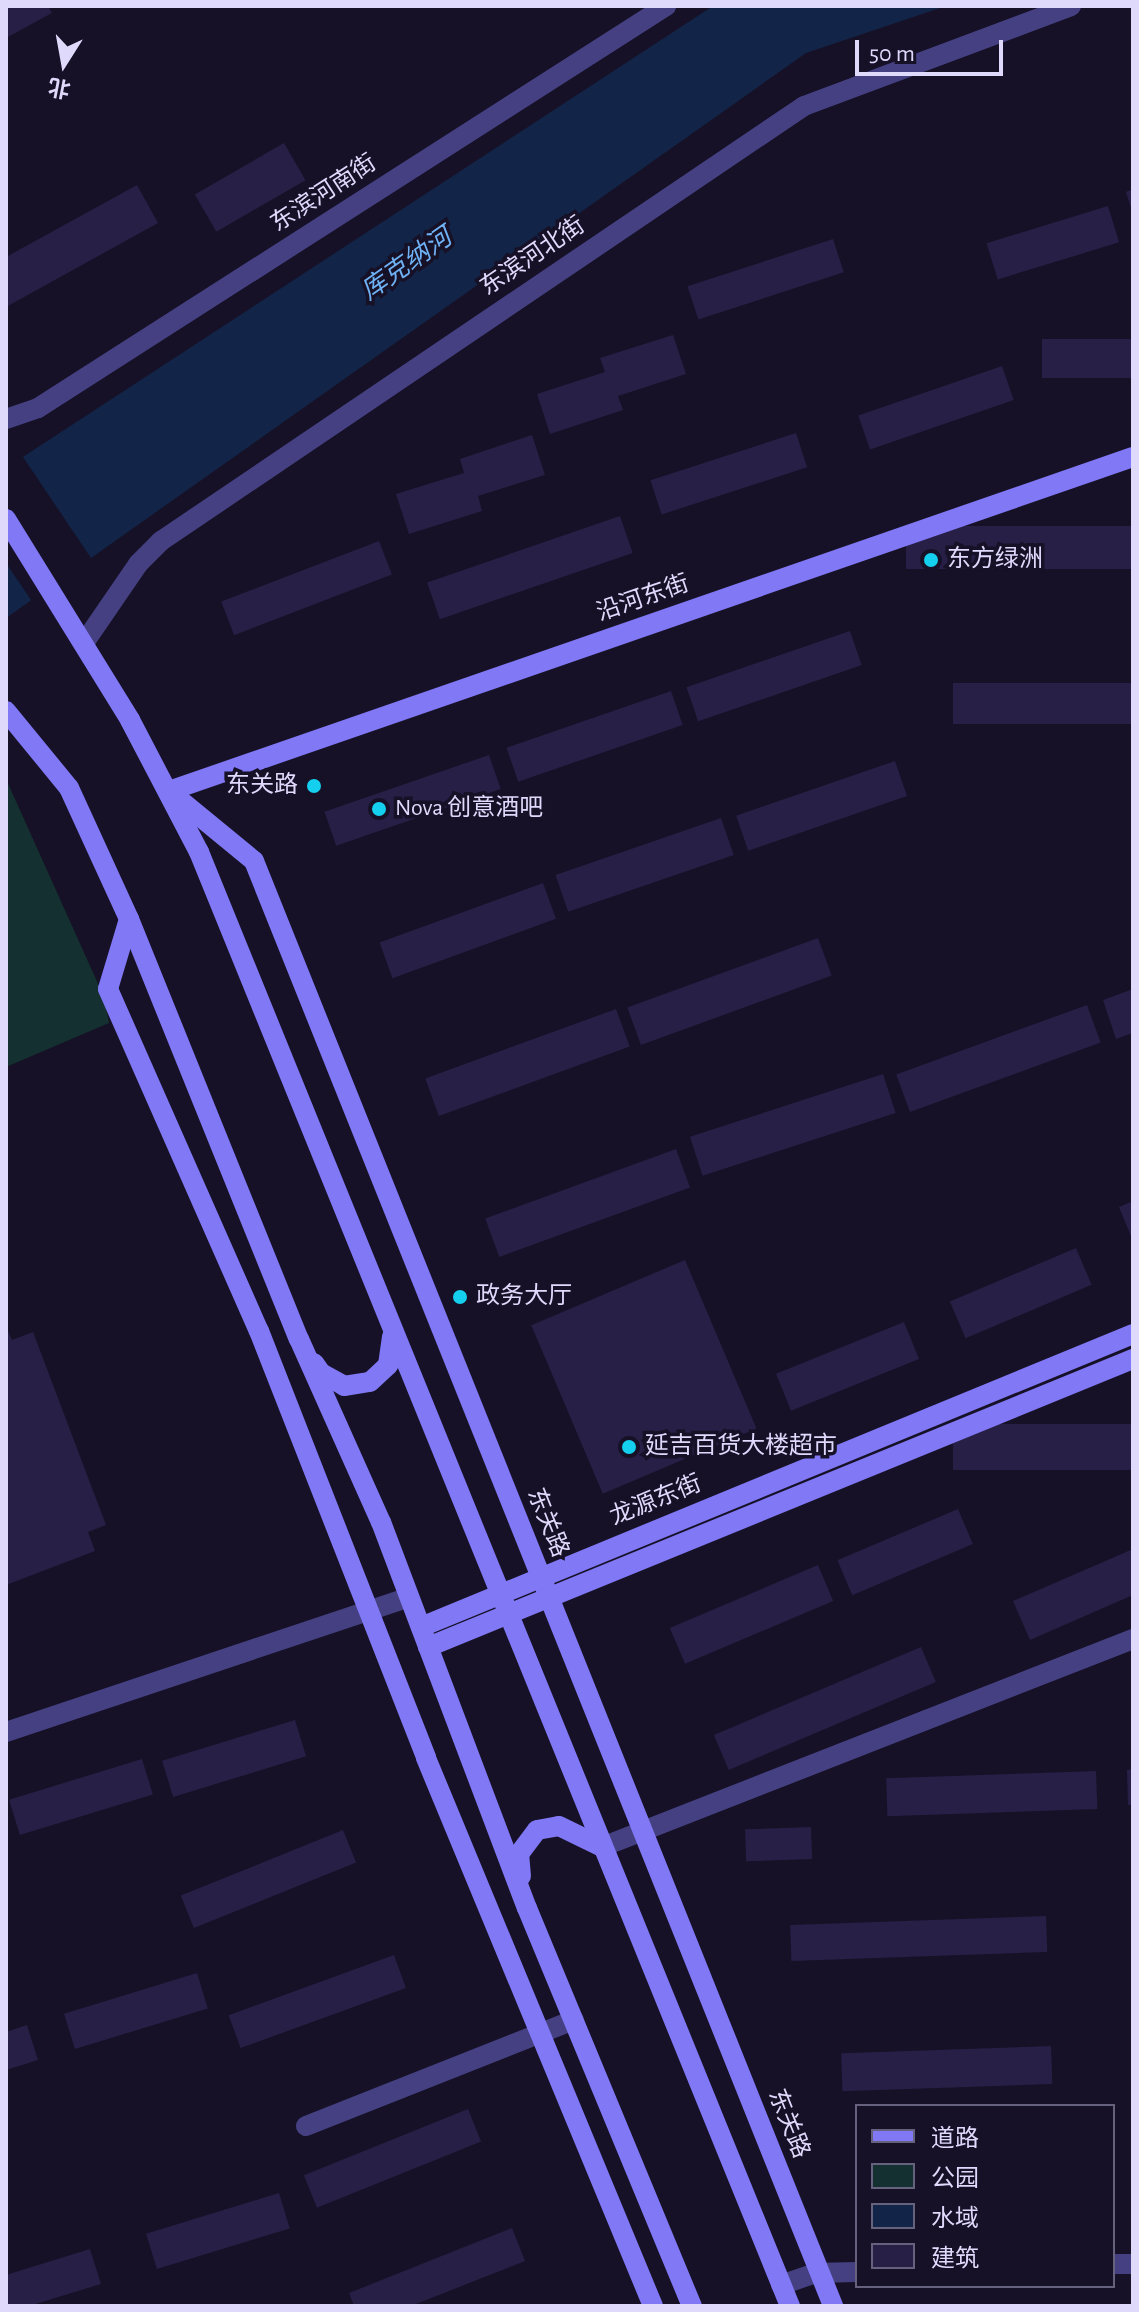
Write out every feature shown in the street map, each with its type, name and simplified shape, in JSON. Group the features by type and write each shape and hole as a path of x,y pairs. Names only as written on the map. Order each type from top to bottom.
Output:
{"main road":[{"name":"沿河东街","path":"169,791 1133,457"},
{"name":"东关路","path":"6,519 80,636 169,791 199,852 790,2306"},
{"path":"6,711 69,788 129,919 299,1339 409,1597 527,1908 692,2306"},
{"name":"东关路","path":"169,791 254,861 833,2306"},
{"path":"129,919 108,989 259,1331 540,2033 653,2306"},
{"path":"299,1339 321,1373 344,1386 357,1386 370,1382 388,1365 393,1340 387,1318"},
{"name":"龙源东街","path":"421,1627 1133,1334"},
{"name":"龙源东街","path":"428,1647 1133,1359"},
{"path":"527,1908 518,1864 529,1836 559,1826 602,1847"}],"street":[{"name":"东滨河南街","path":"6,419 38,408 666,6"},
{"name":"东滨河北街","path":"80,636 138,564 161,541 804,106 1071,6"},
{"path":"6,1732 409,1597"},
{"path":"602,1847 1133,1639"},
{"path":"306,2126 574,2020"},
{"path":"781,2285 820,2273 855,2272"}],"green space":[{"path":"6,779 104,997 109,1023 6,1067"}],"water":[{"name":"库克纳河","path":"713,6 946,6 806,53 6,618 6,468"}],"pier":[{"path":"21,454 93,561 33,603 6,563 6,463"}],"building":[{"path":"6,6 48,6 52,13 6,38"},
{"path":"284,143 306,180 216,232 195,194"},
{"path":"137,185 158,223 6,307 6,257"},
{"path":"1133,189 1133,211 1132,211 1126,192"},
{"path":"1108,206 1119,242 998,279 987,243"},
{"path":"833,239 844,272 698,320 687,286"},
{"path":"673,335 686,374 618,396 623,410 550,434 537,394 605,372 600,358"},
{"path":"1042,339 1133,339 1133,378 1042,378"},
{"path":"1002,366 1014,400 870,450 858,415"},
{"path":"796,433 807,467 662,515 650,480"},
{"path":"532,435 545,475 478,496 482,511 409,534 396,494 464,473 460,459"},
{"path":"620,516 633,553 440,619 427,582"},
{"path":"906,526 1133,526 1133,569 906,569"},
{"path":"379,541 392,575 234,635 221,602"},
{"path":"850,631 862,665 698,721 686,687"},
{"path":"953,683 1133,683 1133,724 953,724"},
{"path":"671,691 683,725 518,782 506,748"},
{"path":"489,755 501,789 336,846 324,812"},
{"path":"895,761 907,796 748,851 736,816"},
{"path":"721,818 734,855 568,912 556,875"},
{"path":"543,883 556,919 392,978 379,943"},
{"path":"818,938 832,976 641,1045 627,1007"},
{"path":"1133,989 1133,1033 1116,1039 1103,1000"},
{"path":"1087,1005 1101,1043 910,1112 896,1074"},
{"path":"616,1009 630,1047 439,1116 425,1078"},
{"path":"883,1074 896,1113 703,1176 690,1137"},
{"path":"676,1149 690,1188 499,1257 485,1218"},
{"path":"1133,1201 1133,1241 1119,1207"},
{"path":"1076,1248 1092,1285 966,1338 950,1302"},
{"path":"685,1260 757,1428 603,1494 531,1325"},
{"path":"904,1322 919,1359 791,1411 776,1374"},
{"path":"6,1326 12,1340 33,1332 106,1525 88,1532 95,1551 6,1585"},
{"path":"953,1424 1133,1424 1133,1470 953,1470"},
{"path":"958,1509 973,1544 852,1595 837,1560"},
{"path":"1133,1549 1133,1595 1030,1640 1013,1601"},
{"path":"818,1565 833,1601 685,1664 670,1628"},
{"path":"921,1647 936,1682 729,1770 714,1735"},
{"path":"295,1720 306,1756 173,1797 162,1761"},
{"path":"142,1759 153,1794 20,1835 9,1800"},
{"path":"1133,1769 1133,1805 1128,1805 1127,1770"},
{"path":"1096,1771 1097,1809 887,1816 886,1778"},
{"path":"811,1827 812,1859 746,1861 745,1829"},
{"path":"343,1830 356,1862 194,1928 181,1896"},
{"path":"1046,1916 1047,1952 791,1961 790,1925"},
{"path":"394,1955 406,1988 241,2048 229,2015"},
{"path":"197,1973 208,2008 75,2049 64,2014"},
{"path":"27,2025 38,2060 6,2070 6,2032"},
{"path":"1051,2046 1052,2084 842,2091 841,2053"},
{"path":"468,2109 481,2141 317,2208 304,2175"},
{"path":"279,2193 290,2228 157,2269 146,2234"},
{"path":"512,2228 525,2261 411,2306 354,2306 349,2293"},
{"path":"90,2249 101,2284 29,2306 6,2306 6,2275"}],"place":[{"name":"东方绿洲","path":"931,560"},
{"name":"东关路","path":"314,786"},
{"name":"Nova 创意酒吧","path":"379,809"},
{"name":"政务大厅","path":"460,1297"},
{"name":"延吉百货大楼超市","path":"629,1447"}]}
